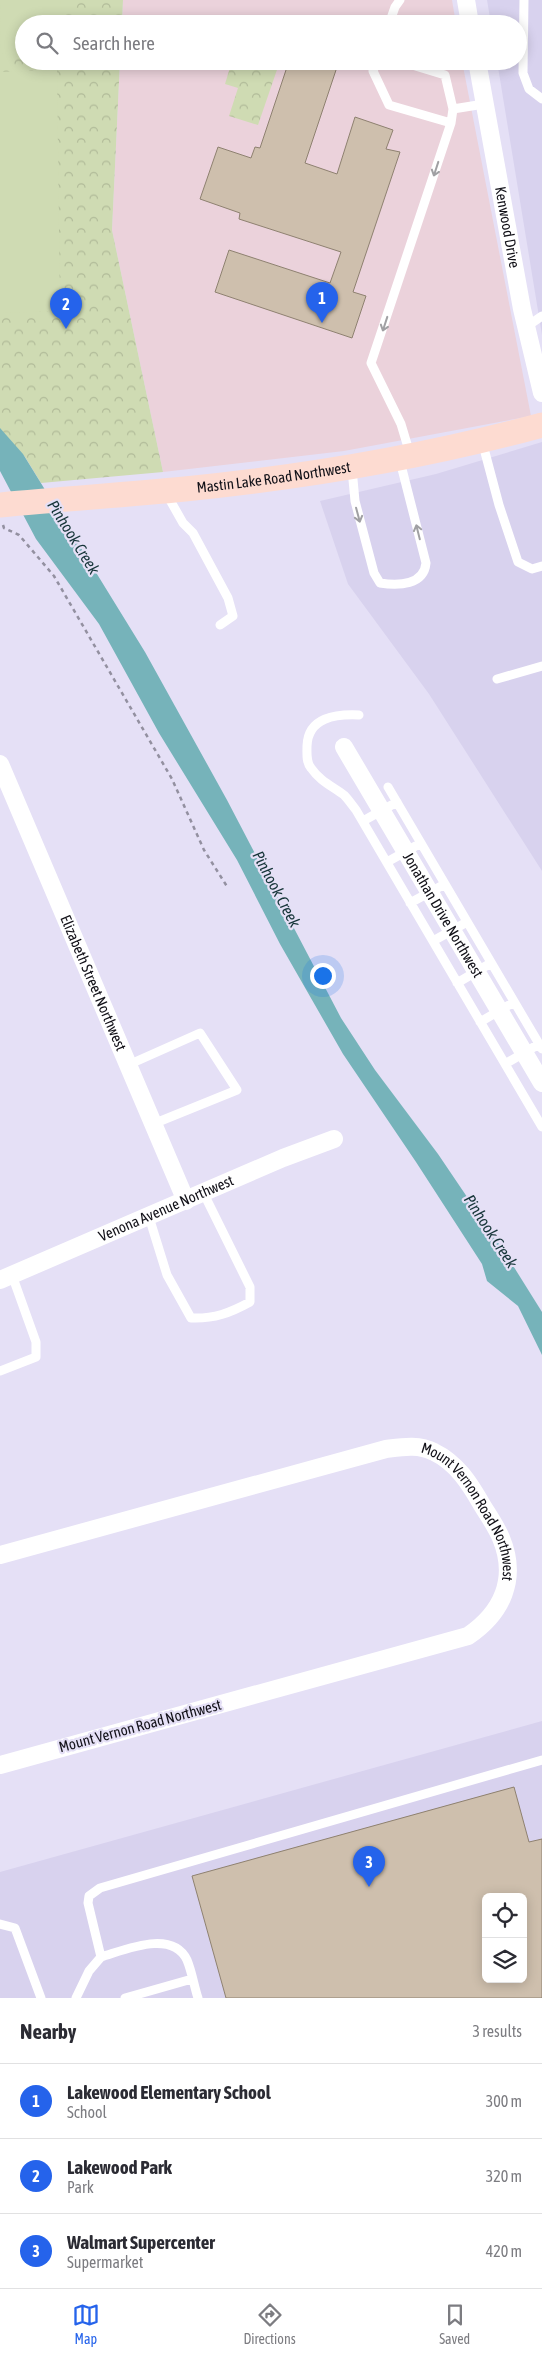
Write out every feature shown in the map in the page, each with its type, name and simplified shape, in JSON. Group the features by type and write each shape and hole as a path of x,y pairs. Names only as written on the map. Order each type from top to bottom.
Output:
{"street":[{"path":"466,0 468,15"},
{"name":"Kenwood Drive","path":"478,70 526,327 540,373 542,393"},
{"name":"Mastin Lake Road Northwest","path":"2,511 61,499 164,491 351,467 482,441 542,425"},
{"name":"Jonathan Drive Northwest","path":"344,747 381,811 413,847 507,1007 535,1048 542,1083"},
{"name":"Elizabeth Street Northwest","path":"0,764 186,1201"},
{"name":"Venona Avenue Northwest","path":"6,1278 204,1194 283,1158 334,1139"},
{"name":"Mount Vernon Road Northwest","path":"0,1555 386,1449 412,1446 434,1452 466,1477 501,1538 508,1571 503,1600 482,1627 468,1636 0,1765"}],"lane":[{"path":"392,15 400,0"},
{"path":"524,0 524,15"},
{"path":"373,70 389,105 451,123"},
{"path":"351,467 354,501 374,573 380,583 396,585 418,580 425,573 426,563 405,457 401,424 371,363 451,123 453,109 445,75 429,70"},
{"path":"523,70 529,89 542,99"},
{"path":"453,109 484,104"},
{"path":"526,327 542,316"},
{"path":"482,441 499,505 518,562 532,569 542,566"},
{"path":"164,491 183,523 193,533 228,598 233,616 220,625"},
{"path":"497,679 542,666"},
{"path":"359,715 344,714 327,717 313,727 307,740 306,756 310,767 324,782 345,796 363,821 542,1128"},
{"path":"387,862 413,847 396,802 388,787"},
{"path":"363,821 396,802"},
{"path":"410,903 437,888"},
{"path":"433,941 459,926"},
{"path":"457,983 484,968"},
{"path":"480,1022 507,1007"},
{"path":"128,1065 200,1033 236,1090 153,1124"},
{"path":"505,1064 535,1048"},
{"path":"149,1217 167,1275 191,1318 208,1319 228,1314 250,1302 250,1287 204,1194"},
{"path":"0,1371 36,1357 36,1342 6,1278"},
{"path":"101,1957 88,1903 89,1896 100,1888 542,1760"},
{"path":"0,1924 16,1928 41,1998"},
{"path":"76,1998 89,1971 101,1957 145,1945 165,1943 182,1952 187,1961 198,1998"},
{"path":"125,1998 192,1979"}],"path":[{"path":"2,511 4,528 19,535 54,576 172,779 204,850 228,888"}],"shaded area":[{"path":"123,0 452,0 454,15 122,15"},
{"path":"487,0 542,0 542,335 498,70 527,70 527,15 490,15"},
{"path":"120,70 464,70 531,416 344,451 163,472 112,230"},
{"path":"542,442 542,871 429,694 348,584 320,501 436,474"},
{"path":"542,1721 542,1998 0,1998 0,1872"}],"green space":[{"path":"0,0 123,0 122,15 15,15 15,70 120,70 112,230 163,472 41,483 25,457 0,429"},
{"path":"0,0 60,0 62,15 15,15 15,56 1,53"},
{"path":"57,70 60,311 0,313 0,72"},
{"path":"229,70 277,70 258,125 229,116 238,88 225,84"}],"water":[{"name":"Pinhook Creek","path":"0,428 23,454 145,652 227,800 341,1018 375,1070 438,1154 507,1256 542,1312 542,1355 518,1306 487,1281 482,1264 343,1054 280,944 237,860 159,733 99,624 36,539 0,471"}],"building":[{"path":"286,70 336,70 305,163 337,174 355,117 393,130 386,149 400,152 353,292 366,296 352,338 215,292 229,250 330,283 341,252 239,219 240,213 200,199 218,147 251,158 255,147 260,148"},
{"path":"514,1787 529,1842 542,1839 542,1998 226,1998 192,1876"}],"place":[{"name":"Lakewood Elementary School","path":"322,323"},
{"name":"Lakewood Park","path":"66,329"},
{"name":"Walmart Supercenter","path":"369,1887"}]}
